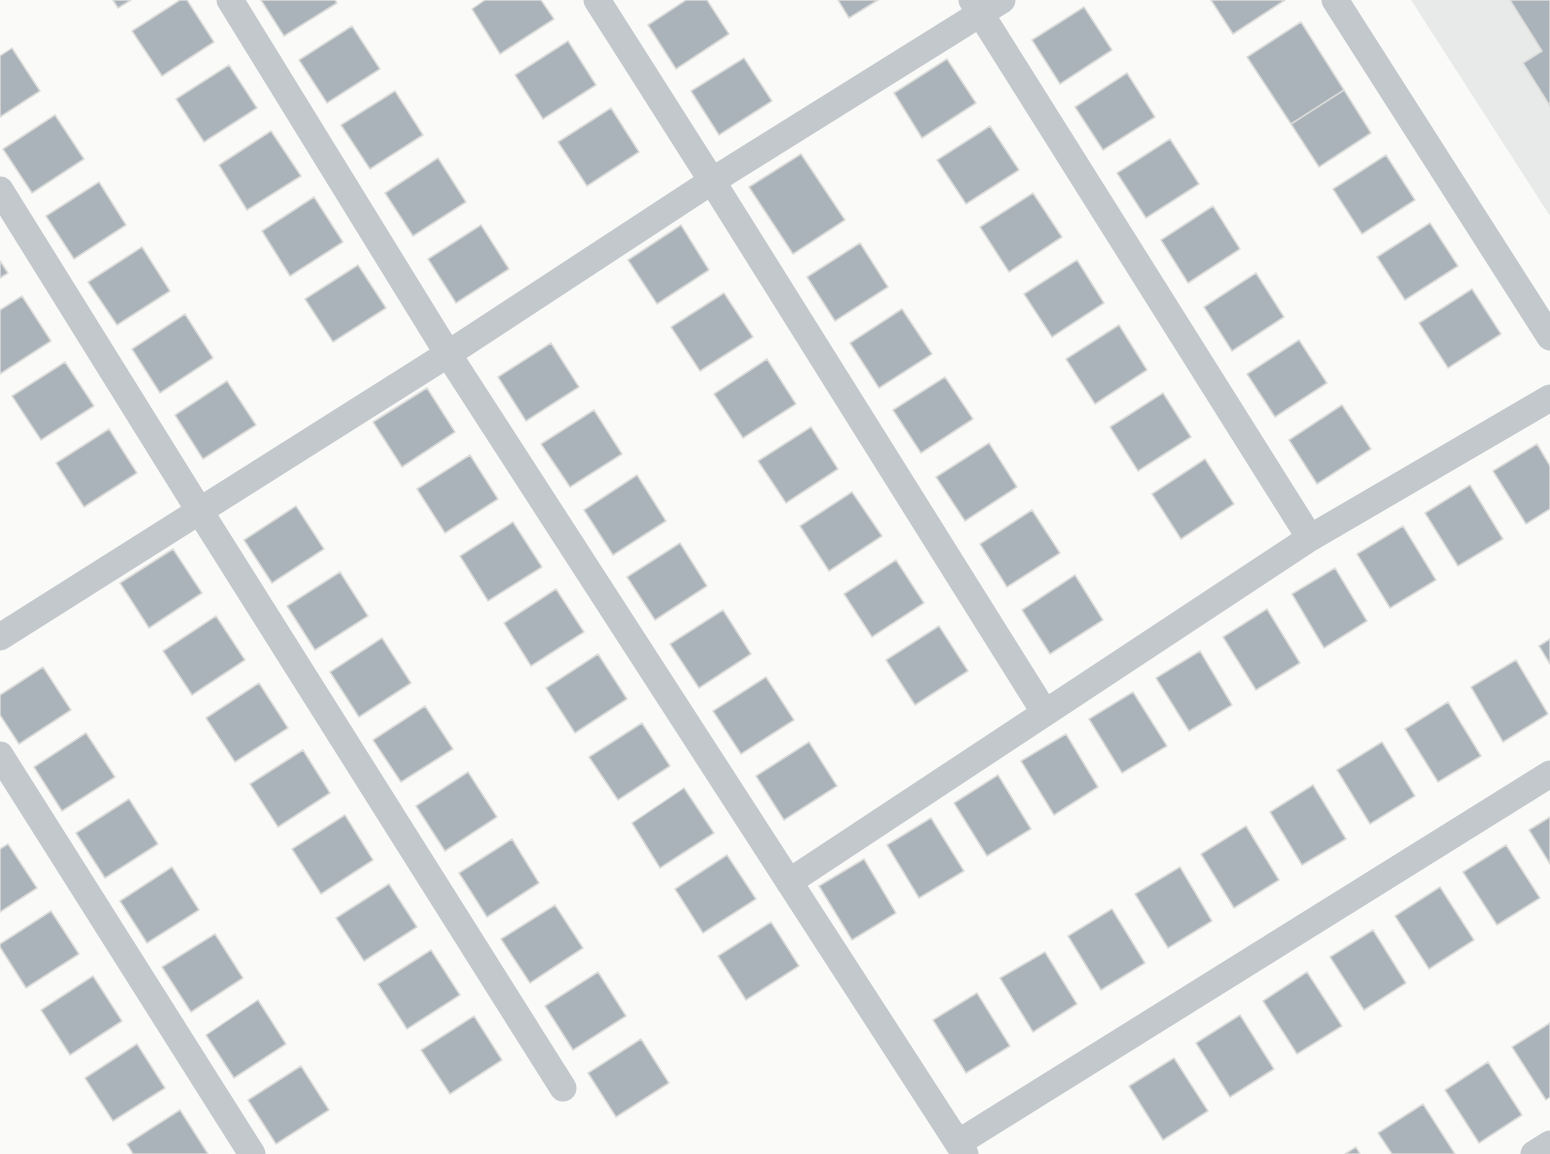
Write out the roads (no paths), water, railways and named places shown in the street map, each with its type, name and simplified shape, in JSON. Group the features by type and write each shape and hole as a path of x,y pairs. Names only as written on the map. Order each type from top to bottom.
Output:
{"street":[{"path":"230,0 447,354 961,1149 1550,774"},
{"path":"597,0 1045,713"},
{"path":"1335,0 1550,337"},
{"path":"0,637 447,354 985,5 1310,538"},
{"path":"0,190 563,1088"},
{"path":"789,882 1310,538 1550,398"},
{"path":"0,755 252,1154"},
{"path":"1534,1154 1550,1144"}]}
